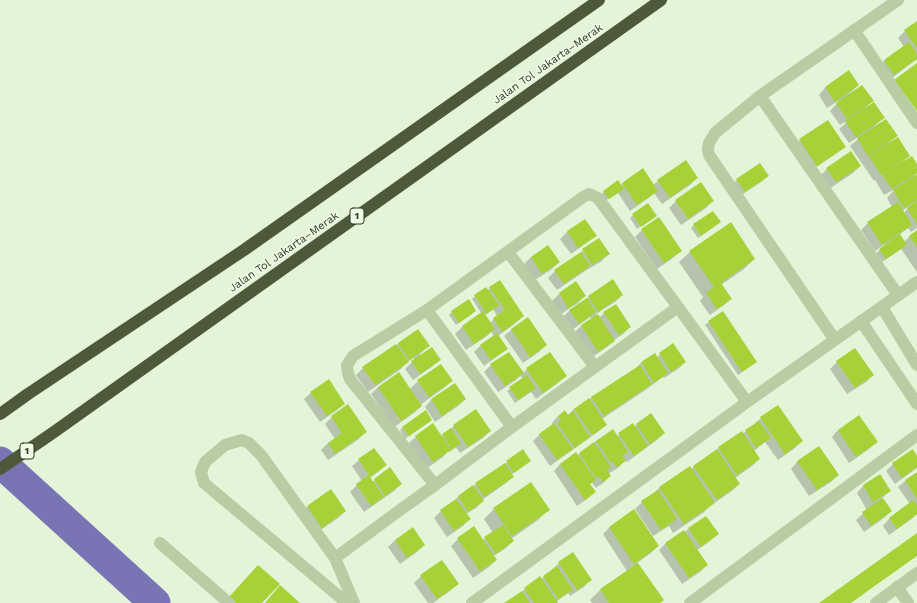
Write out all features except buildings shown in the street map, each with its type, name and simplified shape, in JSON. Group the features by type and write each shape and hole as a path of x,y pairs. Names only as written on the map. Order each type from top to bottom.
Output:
{"highway":[{"name":"Jalan Tol Jakarta–Merak","path":"0,414 244,250 599,0"},
{"name":"Jalan Tol Jakarta–Merak","path":"0,469 661,0"}],"street":[{"path":"835,340 709,155 709,143 715,133 760,96 898,0"},
{"path":"854,30 917,124"},
{"path":"760,96 898,295"},
{"path":"435,485 350,379 347,365 353,356 427,310 589,194 598,198 747,402"},
{"path":"508,252 595,367"},
{"path":"472,603 747,402 917,282"},
{"path":"335,558 678,307"},
{"path":"882,307 917,365"},
{"path":"427,310 512,427"},
{"path":"861,321 917,404"},
{"path":"690,603 917,435"},
{"path":"347,603 204,483 201,472 205,462 225,445 242,440 249,443 261,455 335,558 354,603"},
{"path":"160,543 229,603"},
{"path":"876,603 917,573"},
{"path":"897,587 908,603"}],"waterway":[{"path":"0,462 155,603"}]}
